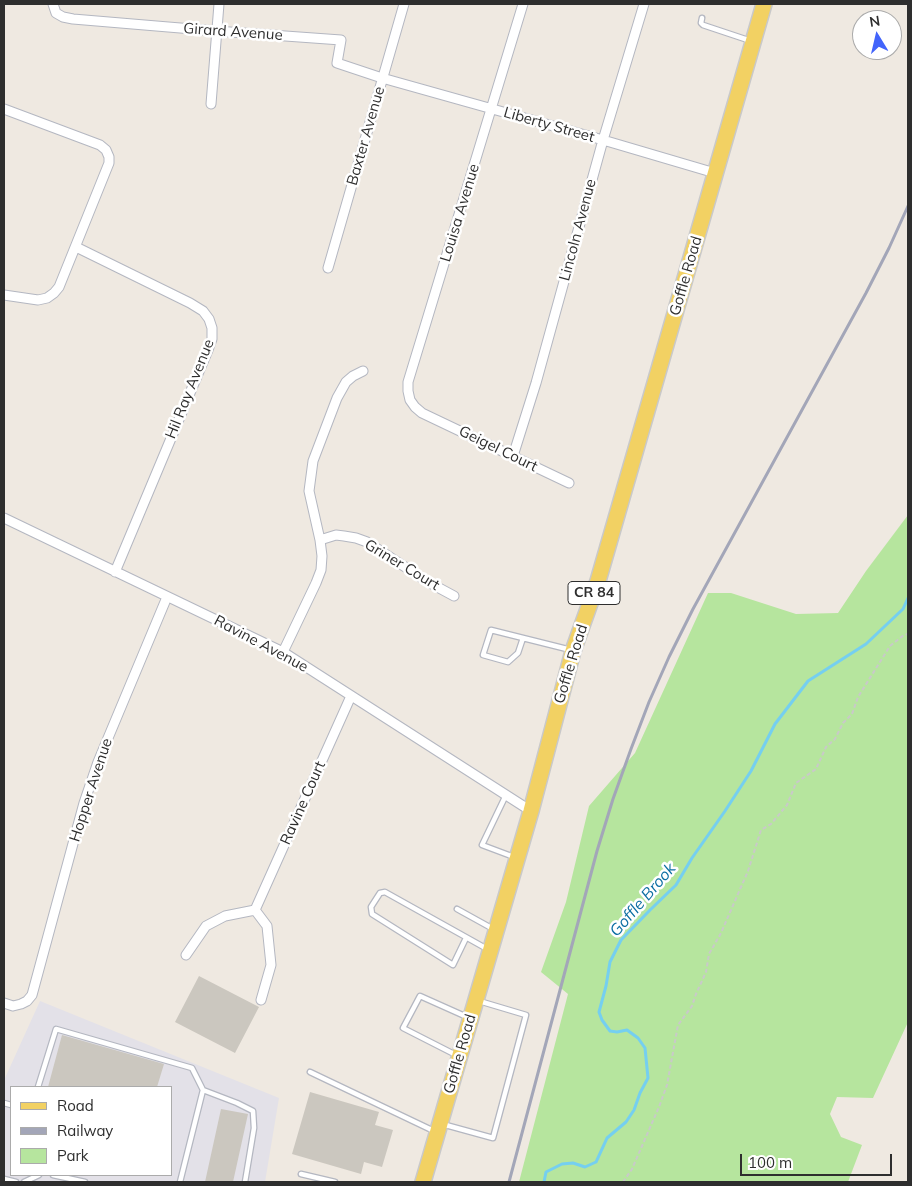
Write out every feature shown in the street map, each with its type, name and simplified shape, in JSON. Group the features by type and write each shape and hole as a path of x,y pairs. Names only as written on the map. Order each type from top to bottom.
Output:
{"main road":[{"name":"Goffle Road","path":"423,1182 531,811 573,651 598,581 764,4"}],"street":[{"name":"Girard Avenue","path":"53,4 56,13 73,19 341,40 337,63 382,78"},
{"path":"211,104 219,4"},
{"name":"Baxter Avenue","path":"328,268 404,4"},
{"name":"Louisa Avenue","path":"427,415 415,407 410,400 408,382 523,4"},
{"name":"Lincoln Avenue","path":"512,456 536,383 603,140 644,4"},
{"name":"Liberty Street","path":"382,78 715,173"},
{"path":"4,109 100,145 106,150 109,157 107,170 59,287 47,298 38,300 4,294"},
{"name":"Hil Ray Avenue","path":"76,247 203,311 209,319 212,328 212,339 208,350 115,572"},
{"path":"283,652 321,570 320,540 309,491 313,461 337,398 346,382 362,371"},
{"name":"Geigel Court","path":"427,415 569,483"},
{"name":"Ravine Avenue","path":"4,518 283,652 531,811"},
{"name":"Griner Court","path":"320,540 344,536 367,542 428,582 454,596"},
{"name":"Hopper Avenue","path":"4,1003 14,1006 21,1004 32,995 84,803 98,762 168,597"},
{"name":"Ravine Court","path":"255,910 351,696"},
{"path":"186,955 206,926 225,916 255,910 268,926 271,966 261,1000"}],"lane":[{"path":"702,18 703,25 753,41"},
{"path":"522,638 518,653 508,662 483,654 491,630 573,651"},
{"path":"506,796 482,845 517,858"},
{"path":"466,938 453,965 372,914 371,907 380,892 385,892 490,950"},
{"path":"457,909 496,931"},
{"path":"459,1057 403,1028 420,996 470,1019"},
{"path":"310,1072 438,1128 493,1138 526,1015 476,1000"},
{"path":"38,1086 56,1029 192,1068 203,1090 180,1182"},
{"path":"203,1090 253,1111 254,1128 245,1182"},
{"path":"301,1174 334,1182"},
{"path":"24,1182 36,1176"},
{"path":"58,1176 85,1182"},
{"path":"4,1179 16,1182"}],"path":[{"path":"623,1182 632,1169 667,1084 678,1025 692,1006 706,972 709,954 721,933 748,871 760,830 771,824 786,805 796,783 816,769 826,748 835,739 843,723 852,714 858,697 890,646 908,634"}],"shaded area":[{"path":"40,1001 279,1098 265,1182 4,1182 4,1078"}],"green space":[{"path":"908,515 908,1022 873,1098 837,1097 830,1114 841,1137 862,1145 848,1182 519,1182 568,994 541,972 566,902 589,806 635,753 708,593 731,593 796,614 838,613 866,571"}],"building":[{"path":"199,976 259,1007 235,1053 175,1022"},
{"path":"62,1035 164,1064 157,1086 48,1086"},
{"path":"310,1092 379,1112 375,1125 393,1130 382,1167 364,1162 361,1174 292,1154"},
{"path":"221,1109 248,1114 233,1182 205,1182"}],"waterway":[{"name":"Goffle Brook","path":"544,1182 546,1172 562,1164 573,1163 585,1167 596,1162 607,1138 626,1122 634,1110 648,1078 645,1048 638,1038 627,1030 610,1031 599,1012 610,962 621,940 676,885 751,771 775,724 808,681 866,644 903,609 908,598"}],"railway":[{"path":"509,1182 597,851 613,799 649,702 693,609 866,293 908,206"}]}
